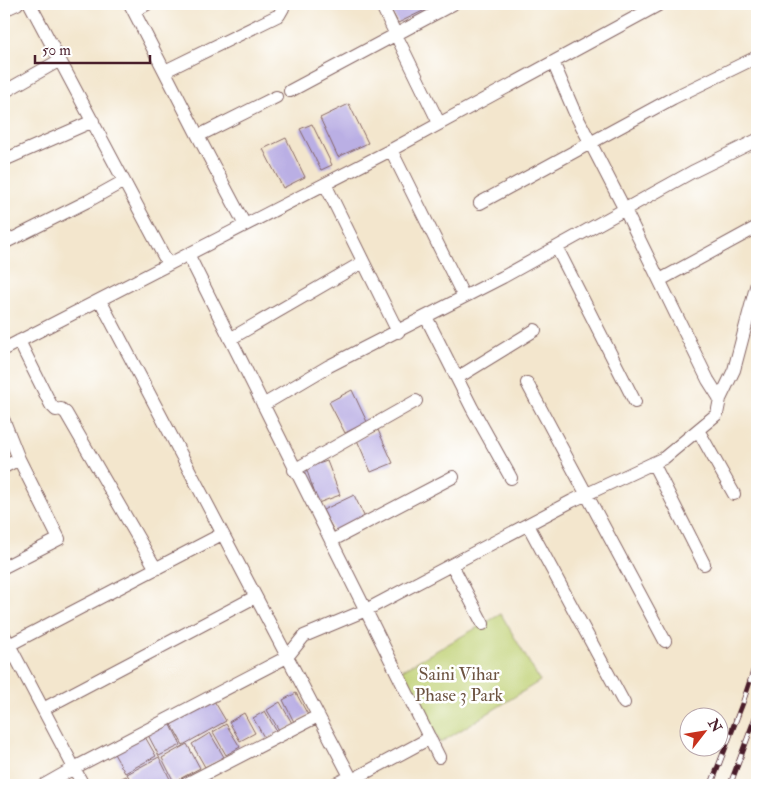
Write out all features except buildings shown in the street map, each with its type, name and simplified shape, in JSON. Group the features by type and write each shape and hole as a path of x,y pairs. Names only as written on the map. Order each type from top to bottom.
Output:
{"street":[{"path":"4,10 17,4"},
{"path":"30,4 168,264"},
{"path":"147,4 132,8 244,225"},
{"path":"165,71 279,15 284,8 283,4"},
{"path":"381,4 439,123"},
{"path":"290,91 453,4"},
{"path":"633,4 639,15"},
{"path":"156,569 66,413 62,409 56,410 51,406 8,345 100,300 391,150 660,4"},
{"path":"480,203 673,98 757,57"},
{"path":"4,92 60,60"},
{"path":"553,62 574,111 660,280 708,380 720,399"},
{"path":"198,136 276,97"},
{"path":"4,160 93,121"},
{"path":"263,405 329,366 398,332 557,248 692,172 757,140"},
{"path":"391,150 464,297"},
{"path":"4,243 88,201 124,180"},
{"path":"324,184 398,332"},
{"path":"660,280 757,227"},
{"path":"557,248 634,402"},
{"path":"188,254 294,470 439,757"},
{"path":"230,339 364,262"},
{"path":"44,785 287,657 304,636 366,610 588,494 664,458 717,414 720,399 734,370 757,282"},
{"path":"100,300 352,780 430,738"},
{"path":"426,317 511,478"},
{"path":"457,378 535,330"},
{"path":"527,383 665,641"},
{"path":"294,470 416,401"},
{"path":"4,421 19,460 59,539 4,567"},
{"path":"698,430 734,494"},
{"path":"4,467 19,460"},
{"path":"653,463 704,564"},
{"path":"331,541 454,477"},
{"path":"528,525 624,703"},
{"path":"83,785 7,640 156,569 222,534"},
{"path":"452,565 483,624"},
{"path":"43,709 255,597"},
{"path":"184,785 318,716"},
{"path":"333,785 350,777"}],"green space":[{"name":"Saini Vihar Phase 3 Park","path":"501,614 540,681 440,743 402,670"}],"railway":[{"path":"711,785 757,660"},
{"path":"730,785 757,713"}]}
